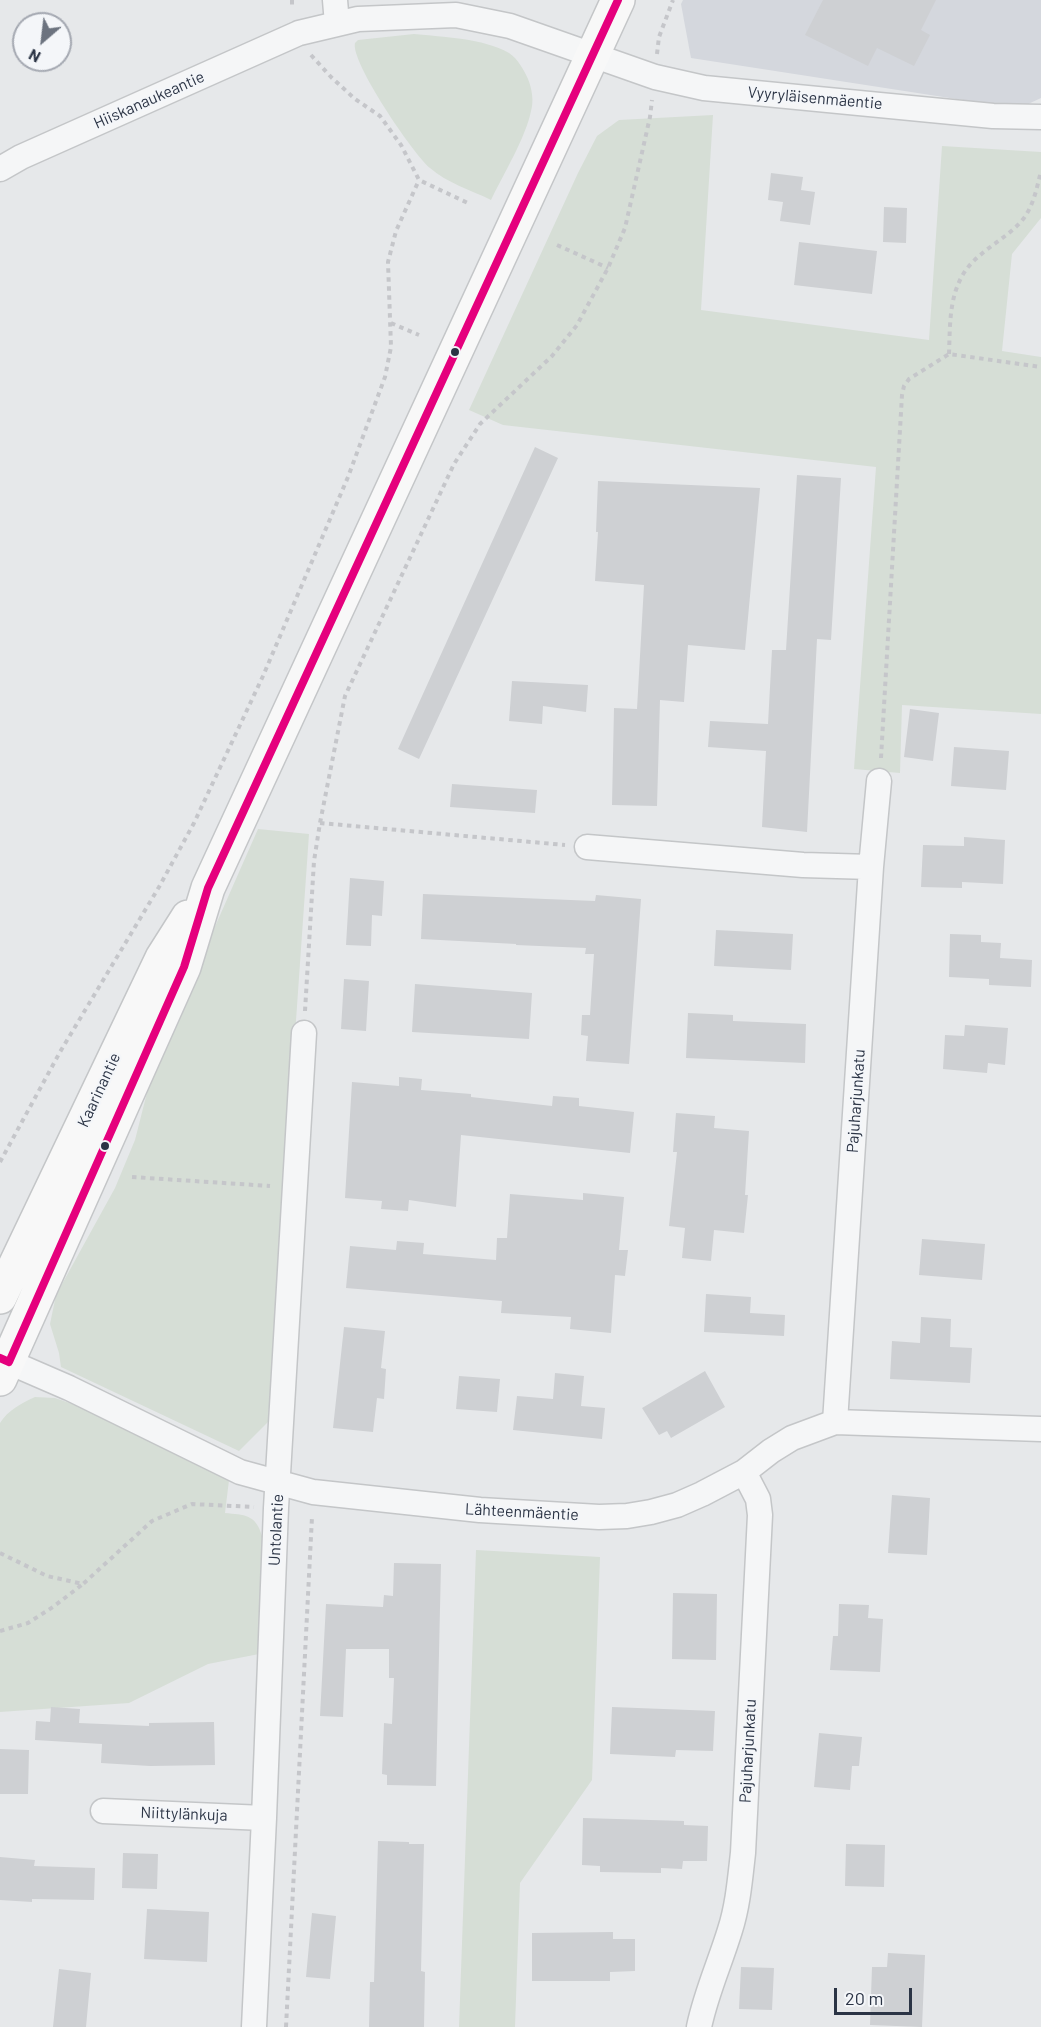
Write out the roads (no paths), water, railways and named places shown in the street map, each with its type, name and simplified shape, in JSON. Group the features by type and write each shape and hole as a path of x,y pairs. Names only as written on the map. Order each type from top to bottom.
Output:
{"main road":[{"name":"Kaarinantie","path":"4,1370 184,967 208,888 618,0"},
{"name":"Kaarinantie","path":"0,1297 162,957 208,888"}],"street":[{"name":"Hiiskanaukeantie","path":"299,33 337,24 335,0"},
{"name":"Hiiskanaukeantie","path":"0,169 21,157 299,33 358,19 456,15 510,26 593,55"},
{"name":"Vyyryläisenmäentie","path":"593,55 655,77 704,87 993,116 1041,117"},
{"name":"Pajuharjunkatu","path":"835,1422 871,867 879,780"},
{"path":"587,846 803,865 871,867"},
{"name":"Untolantie","path":"254,2027 278,1482 304,1033"},
{"name":"Lähteenmäentie","path":"4,1370 69,1388 240,1472 313,1492 480,1510 599,1517 627,1516 677,1505 744,1473 771,1451 792,1438 835,1422 1041,1430"},
{"name":"Pajuharjunkatu","path":"699,2027 704,2002 730,1930 743,1853 760,1515 758,1499 744,1473"},
{"name":"Niittylänkuja","path":"103,1811 264,1818"}]}
